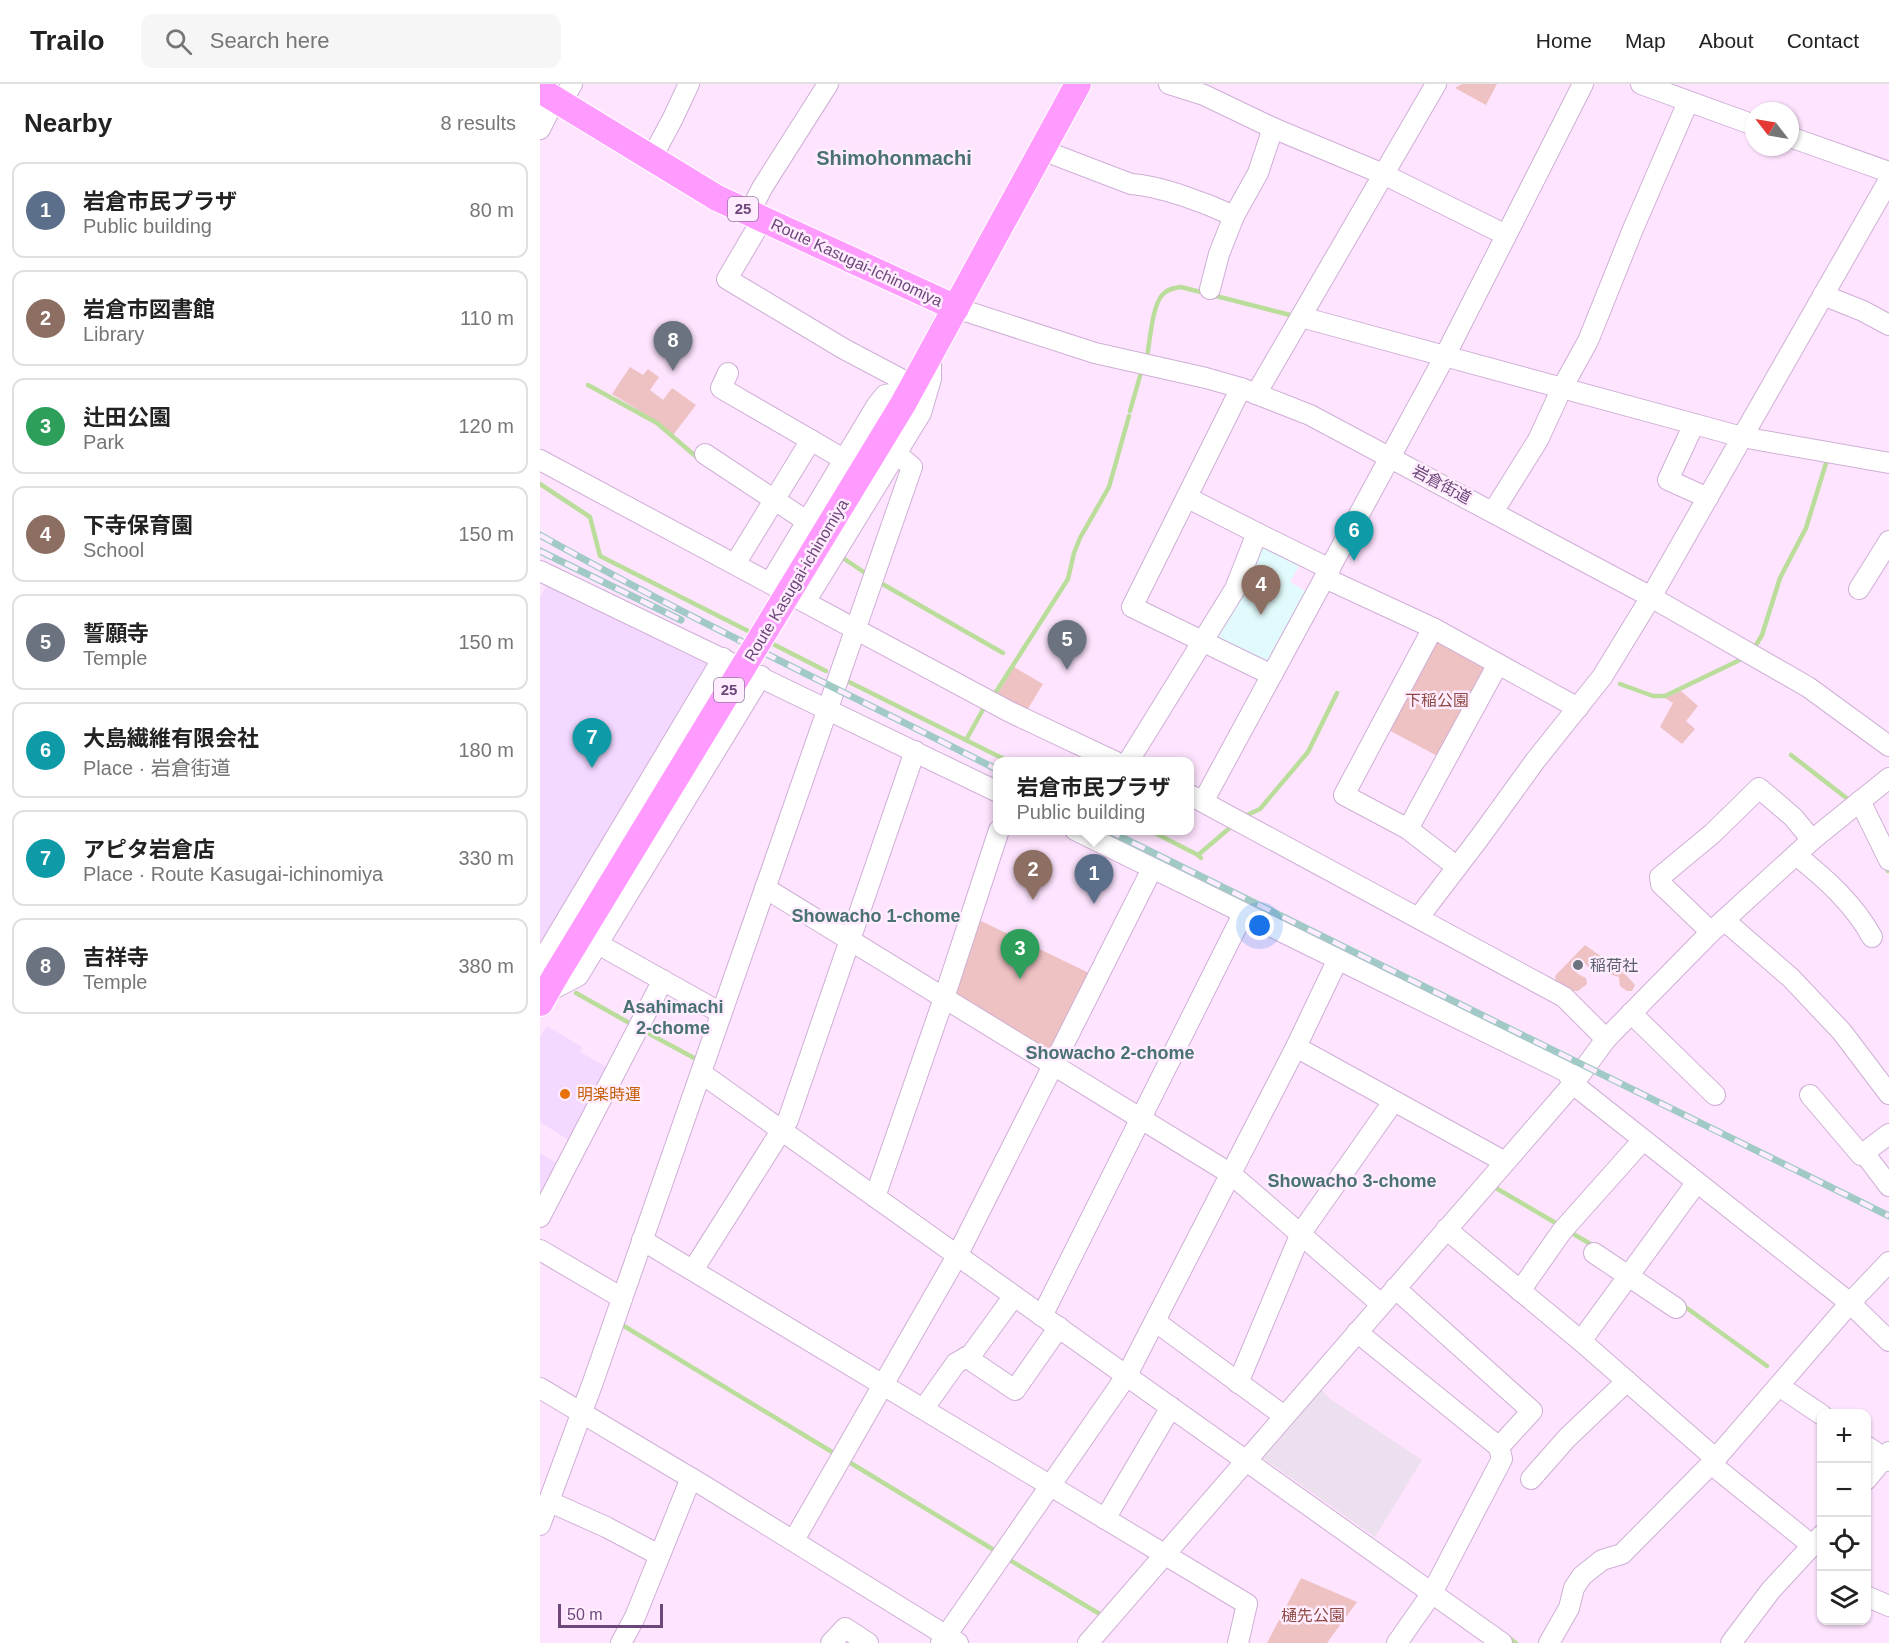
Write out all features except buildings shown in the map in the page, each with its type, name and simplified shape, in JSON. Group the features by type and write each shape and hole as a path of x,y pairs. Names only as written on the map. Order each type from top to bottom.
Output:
{"main road":[{"name":"Route Kasugai-ichinomiya","path":"546,984 909,394 1078,84"},
{"name":"Route Kasugai-Ichinomiya","path":"557,94 651,159 717,198 956,308"}],"street":[{"path":"651,159 689,84"},
{"path":"827,84 762,188 757,215 727,279 844,349 909,394"},
{"path":"1169,84 1203,95 1273,128 1383,174 1506,235"},
{"path":"1272,675 1132,607 1188,498 1249,391 1301,317 1436,84"},
{"path":"1583,84 1391,457 1272,675 1197,798 1564,997 1606,1039"},
{"path":"1641,84 1745,122"},
{"path":"540,129 557,94"},
{"path":"1493,512 1538,440 1588,340 1688,102"},
{"path":"1210,289 1219,254 1234,216 1258,173 1273,128"},
{"path":"1799,141 1889,172"},
{"path":"1042,150 1131,184 1146,185 1234,216"},
{"path":"1419,917 1535,761 1602,677 1651,597 1889,180"},
{"path":"1823,295 1863,311 1889,325"},
{"name":"岩倉街道","path":"956,308 1095,353 1206,378 1249,391 1310,415 1651,597 1808,687 1889,746"},
{"path":"1301,317 1742,437 1888,461"},
{"path":"805,602 921,413 931,379 931,354"},
{"path":"728,373 721,388 845,460"},
{"path":"770,583 885,395 909,394"},
{"path":"1694,424 1668,480 1708,498"},
{"path":"735,564 811,440"},
{"path":"705,454 808,522"},
{"path":"540,1525 582,1413 912,466 895,456"},
{"path":"540,460 1010,712 1105,757"},
{"path":"1188,498 1257,533 1578,708"},
{"path":"1131,757 1235,589 1257,533"},
{"path":"1859,589 1889,541"},
{"path":"541,574 723,658 993,790"},
{"path":"1433,628 1344,795 1408,830 1457,867"},
{"path":"546,984 723,658"},
{"path":"1408,830 1498,664"},
{"path":"546,984 578,976 760,676"},
{"path":"693,1270 788,1120 915,751"},
{"path":"1088,1643 1573,1084 1606,1039 1717,926 1812,840 1889,778"},
{"path":"1812,840 1793,817 1760,788 1713,834 1660,877 1661,884 1791,978 1842,1032 1889,1094"},
{"path":"1860,801 1889,860"},
{"path":"875,1197 998,835"},
{"path":"1083,835 1567,1072 1573,1084 1850,1303 1889,1341"},
{"path":"1796,855 1818,872 1859,915 1872,937"},
{"path":"794,1540 957,1256 1152,869"},
{"path":"765,888 1231,1174 1302,1233 1381,1304"},
{"path":"1042,1316 1243,914"},
{"path":"598,944 721,1013"},
{"path":"540,1388 794,1540 949,1640 1127,1375 1296,1047 1337,961"},
{"path":"540,1217 663,981"},
{"path":"1631,1013 1715,1095"},
{"path":"1296,1047 1505,1162"},
{"path":"700,1073 1502,1643"},
{"path":"1810,1095 1861,1155 1889,1134"},
{"path":"1238,1383 1302,1233 1394,1102"},
{"path":"1520,1291 1562,1232 1643,1140"},
{"path":"1864,1153 1889,1186"},
{"path":"1581,1341 1697,1182"},
{"path":"1446,1229 1581,1341 1713,1462 1816,1548 1771,1590 1731,1643"},
{"path":"642,1240 1248,1604 1238,1643"},
{"path":"540,1250 622,1298"},
{"path":"1594,1253 1676,1308"},
{"path":"1549,1643 1569,1608 1574,1588 1582,1576 1602,1560 1622,1554 1713,1462 1850,1303 1889,1263"},
{"path":"1395,1288 1532,1411 1499,1447"},
{"path":"929,1401 956,1363 971,1355 1014,1296"},
{"path":"1156,1322 1284,1416"},
{"path":"966,1357 1015,1390 1059,1328"},
{"path":"1357,1332 1499,1447 1502,1459 1432,1593 1397,1643"},
{"path":"1531,1479 1567,1438 1627,1382"},
{"path":"1779,1386 1817,1412"},
{"path":"1105,1519 1171,1407"},
{"path":"1871,1448 1888,1457 1871,1475"},
{"path":"621,1643 635,1617 691,1478"},
{"path":"550,1502 606,1527 659,1555"},
{"path":"1871,1598 1889,1606"},
{"path":"831,1643 845,1628 868,1643"}],"shaded area":[{"path":"1263,541 1302,561 1290,582 1309,593 1270,666 1212,640"},
{"path":"548,584 714,661 540,949 540,597"},
{"path":"547,1026 582,1047 580,1052 610,1069 572,1142 540,1122 540,1037"},
{"path":"540,1153 560,1165 544,1196 540,1194"},
{"path":"1319,1387 1330,1399 1422,1460 1375,1537 1260,1456"}],"green space":[{"path":"1462,84 1497,84 1486,105 1455,88"},
{"path":"630,367 643,375 648,369 659,377 650,390 663,400 672,388 696,405 673,435 658,422 612,394"},
{"name":"下稲公園","path":"1437,638 1489,666 1443,759 1385,728"},
{"path":"1014,667 1043,684 1026,712 996,696"},
{"path":"1681,691 1698,706 1686,721 1695,729 1682,744 1660,727 1673,703 1665,698"},
{"path":"981,921 1089,973 1051,1047 1043,1050 955,995 974,926"},
{"path":"1585,945 1623,972 1635,985 1632,991 1627,991 1620,986 1619,977 1589,968 1580,958 1571,967 1586,978 1587,984 1578,991 1573,991 1556,981 1555,976"},
{"name":"樋先公園","path":"1301,1578 1357,1602 1327,1643 1267,1643"}],"waterway":[{"path":"1147,357 1156,306 1163,294 1174,288 1181,287 1294,316"},
{"path":"1130,411 1142,369"},
{"path":"588,385 657,423 700,460"},
{"path":"994,695 1068,579 1080,538 1109,487 1129,416"},
{"path":"1756,645 1762,635 1780,578 1806,528 1827,460"},
{"path":"540,484 590,517 600,556 754,634"},
{"path":"843,558 868,575"},
{"path":"879,582 1003,653"},
{"path":"767,641 826,671"},
{"path":"1620,684 1653,696 1665,696 1744,658"},
{"path":"845,680 1000,757"},
{"path":"1247,815 1260,809 1308,752 1337,693"},
{"path":"966,740 985,706"},
{"path":"1791,755 1849,800"},
{"path":"1201,858 1198,855 1232,826"},
{"path":"1159,835 1198,855"},
{"path":"576,993 633,1025"},
{"path":"644,1031 696,1059"},
{"path":"1496,1188 1559,1225"},
{"path":"1570,1232 1594,1246"},
{"path":"1684,1306 1767,1366"},
{"path":"624,1326 837,1455"},
{"path":"849,1462 994,1550"},
{"path":"1008,1559 1103,1616"},
{"path":"1508,1637 1516,1643"}],"railway":[{"path":"540,535 710,626 993,768"},
{"path":"540,551 681,620"},
{"path":"1117,835 1889,1216"}],"place":[{"name":"吉祥寺","path":"673,371"},
{"name":"大島繊維有限会社","path":"1354,561"},
{"name":"下寺保育園","path":"1261,615"},
{"name":"誓願寺","path":"1067,670"},
{"name":"アピタ岩倉店","path":"592,768"},
{"name":"岩倉市図書館","path":"1033,900"},
{"name":"岩倉市民プラザ","path":"1094,904"},
{"name":"稲荷社","path":"1578,965"},
{"name":"辻田公園","path":"1020,979"},
{"name":"明楽時運","path":"565,1094"}],"district":[{"name":"Shimohonmachi","path":"894,158"},
{"name":"Showacho 1-chome","path":"876,916"},
{"name":"Asahimachi 2-chome","path":"673,1017"},
{"name":"Showacho 2-chome","path":"1110,1053"},
{"name":"Showacho 3-chome","path":"1352,1181"}]}
